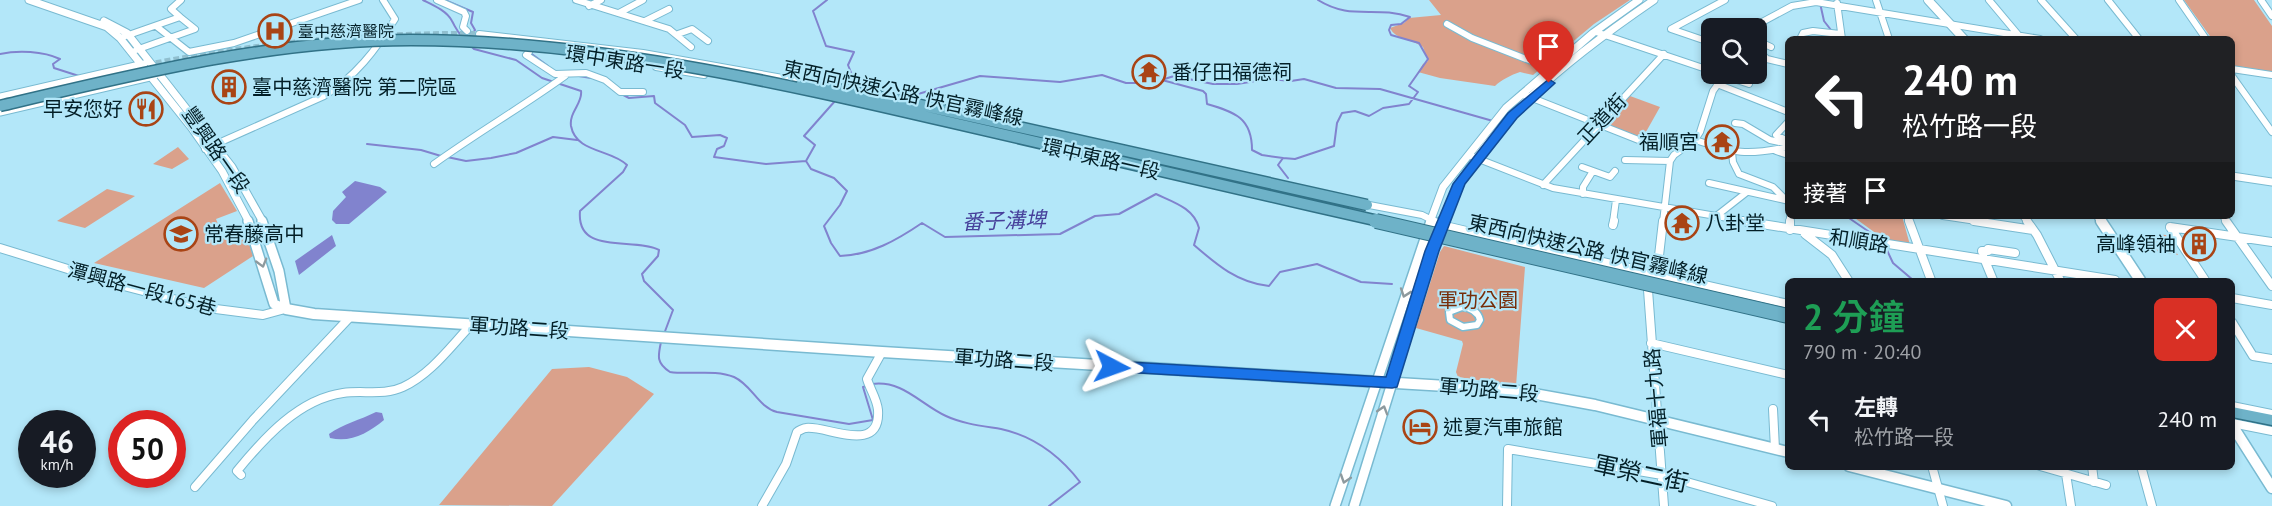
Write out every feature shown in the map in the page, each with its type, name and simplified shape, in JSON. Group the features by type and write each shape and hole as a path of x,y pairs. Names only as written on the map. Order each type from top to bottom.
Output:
{"highway":[{"name":"東西向快速公路 快官霧峰線","path":"0,101 124,73 244,50 340,39 412,35 471,36 555,43 802,83 1785,308"},
{"name":"東西向快速公路 快官霧峰線","path":"0,106 221,58 338,43 409,40 498,42 567,50 765,83 1044,143 1785,318"},
{"path":"765,83 852,106 1359,221"},
{"path":"802,83 878,95 1367,205"},
{"path":"1430,240 1785,318"},
{"path":"2235,420 2272,420"},
{"path":"2235,421 2272,430"}],"main road":[{"path":"1928,0 1961,36"},
{"path":"2100,219 2139,278"},
{"name":"軍功路二段","path":"286,309 314,314 471,325 1513,390 1558,397 1657,419 1785,451"},
{"path":"2235,423 2272,488"},
{"path":"1864,470 2001,505"}],"street":[{"name":"豐興路一段","path":"29,0 107,27 124,37 141,64 154,76 191,127 232,167 261,217 279,271 286,309"},
{"name":"豐興路一段","path":"42,0 113,24 123,29 124,37"},
{"path":"134,50 195,29 171,9 181,0"},
{"path":"156,26 189,52 234,43 358,0"},
{"path":"211,149 324,96 342,85 375,51 393,26 395,19 383,0"},
{"path":"438,0 464,12 466,16 463,27 467,31"},
{"path":"576,0 589,6 645,21 678,34 691,47"},
{"path":"589,6 601,0"},
{"path":"619,13 644,0"},
{"path":"1437,222 1443,187 1500,115 1552,69 1639,0"},
{"path":"1335,506 1376,382 1430,240 1437,222 1459,184 1512,116 1599,33 1654,0"},
{"path":"1701,39 1671,29 1725,0"},
{"path":"1876,0 1888,36"},
{"path":"1989,0 2019,36"},
{"path":"2042,0 2073,36"},
{"path":"2108,0 2137,36"},
{"path":"2179,0 2204,36"},
{"path":"2261,0 2272,16"},
{"path":"1767,19 1792,6 1816,2 1837,2 2010,36"},
{"path":"1803,36 1806,32 1840,36 1837,2"},
{"path":"645,21 669,9"},
{"path":"124,37 180,17"},
{"path":"1447,24 1472,38 1552,69"},
{"path":"678,34 692,29 708,41"},
{"path":"1599,33 1701,67"},
{"name":"環中東路一段","path":"479,34 575,43 786,78 1339,202 1367,205 1785,303"},
{"name":"環中東路一段","path":"493,44 589,55 776,87 1344,214 1359,221 1430,240 1450,240 1785,318"},
{"path":"1767,44 1771,46"},
{"name":"豐興路一段","path":"134,50 150,62 154,76"},
{"path":"529,52 526,55 560,80"},
{"name":"正道街","path":"1543,185 1664,54"},
{"path":"1767,59 1785,63"},
{"path":"0,97 150,62"},
{"path":"2235,69 2272,75"},
{"path":"434,164 481,130 576,71 597,76 608,82 616,92 623,94 643,92"},
{"path":"0,112 154,76"},
{"path":"776,87 786,78"},
{"path":"2235,80 2272,132"},
{"path":"1649,288 1657,273 1670,161 1674,155 1695,140 1700,132 1718,84 1785,111"},
{"path":"1522,94 1641,141"},
{"path":"1735,123 1743,124 1770,140 1785,143"},
{"path":"1785,126 1776,135 1785,142"},
{"path":"1695,140 1732,152 1754,154 1785,145"},
{"name":"豐興路一段","path":"211,149 252,228 274,304 286,309"},
{"path":"1774,150 1785,154"},
{"path":"1732,152 1733,169 1738,174 1771,186 1785,199"},
{"name":"和順路","path":"1467,154 1543,185 1583,194 1880,245 2100,278"},
{"path":"1626,160 1670,161"},
{"path":"1582,167 1610,177 1615,171"},
{"path":"1583,194 1583,187 1593,171"},
{"path":"2235,176 2272,182"},
{"path":"1709,183 1785,201"},
{"path":"1715,217 1747,192"},
{"path":"1613,225 1616,200"},
{"path":"1790,219 1790,230"},
{"path":"1908,219 1930,278"},
{"path":"1973,219 2033,230"},
{"path":"2025,219 2059,278"},
{"path":"2225,219 2272,285"},
{"path":"2204,278 2170,227 2272,242"},
{"path":"1803,232 1832,255 1847,278"},
{"path":"1354,506 1392,383 1430,240"},
{"name":"潭興路一段165巷","path":"0,248 116,284 208,308 263,315 286,309"},
{"path":"1992,278 1982,252 1988,249 2015,253"},
{"name":"軍福十九路","path":"1649,288 1664,506"},
{"path":"2235,298 2272,304"},
{"path":"1453,308 1472,309 1479,315 1479,323 1468,328 1455,324 1448,316 1453,308"},
{"path":"195,487 253,420 351,316"},
{"path":"241,475 237,471 243,464 277,427 295,414 340,393 392,390 403,387 431,365 471,325"},
{"path":"2235,327 2253,356 2272,359"},
{"path":"1651,343 1785,374"},
{"path":"762,506 786,464 798,432 806,428 850,436 865,434 872,430 879,413 867,379 882,352"},
{"path":"2235,407 2272,414"},
{"path":"1773,408 1775,448"},
{"name":"軍榮二街","path":"1507,506 1508,449 1662,475 1772,506"},
{"path":"1933,470 1943,506"},
{"path":"2053,470 2106,484"},
{"path":"2092,470 2094,482"},
{"path":"2142,470 2152,506"},
{"path":"2066,474 2071,506"}],"green space":[{"path":"1429,0 1630,0 1594,24 1533,75 1520,72 1495,86 1440,78 1418,72 1428,61 1423,47 1396,35 1390,28 1404,23 1409,18 1441,15"},
{"path":"2184,0 2254,0 2272,26 2272,73 2235,67 2235,36 2210,36"},
{"path":"1630,96 1660,107 1642,139 1604,123"},
{"path":"178,147 189,159 172,169 153,164"},
{"name":"常春藤高中","path":"220,183 237,211 216,219 223,237 245,231 253,256 204,288 94,263"},
{"path":"107,189 135,196 85,228 57,221"},
{"path":"1856,219 1903,219 1910,245 1888,242"},
{"path":"2145,233 2166,235 2178,255 2158,252"},
{"name":"軍功公園","path":"1444,246 1525,267 1516,386 1458,377 1456,372 1462,341 1416,328 1440,252"},
{"path":"589,367 627,377 654,394 552,506 439,505 552,369"}],"water":[{"path":"355,181 380,187 387,192 349,224 336,224 332,220 333,211 346,197 342,192"},
{"path":"332,235 336,246 299,275 295,261"},
{"path":"376,412 382,413 384,420 365,433 345,439 330,438 329,434 334,431"}],"waterway":[{"path":"423,0 447,14 463,37"},
{"path":"445,0 473,12 471,23 475,30 470,38"},
{"name":"番子溝埤","path":"827,0 813,11 826,46 854,52 848,65 856,85 854,87"},
{"path":"1318,0 1342,10 1386,12 1410,17 1401,24 1391,25 1389,30 1391,35 1419,43 1428,59 1409,86 1418,92 1413,98"},
{"path":"1820,3 1824,21 1831,30"},
{"path":"471,46 474,49 516,60 542,78 581,91 580,100 571,121 574,135 587,146 627,165 623,172 580,211 581,225 587,234 597,240 648,246 659,250 658,256 642,274 644,281 673,310 664,334"},
{"path":"0,54 15,52 46,54 60,59 53,64 54,68 79,76"},
{"path":"529,52 548,66"},
{"path":"918,94 980,76 1060,82 1102,75 1126,83 1152,83 1174,76 1213,84 1237,84 1269,79 1291,81 1304,79 1336,88 1380,89 1413,98"},
{"path":"579,76 591,78"},
{"path":"1162,80 1203,91 1206,94 1207,104 1226,110 1245,123 1249,130 1252,150 1262,155 1283,158"},
{"path":"614,90 629,98 654,96 655,103 685,125 692,137 720,135 727,138 724,146 717,149 714,157 766,164 806,161"},
{"path":"1283,158 1295,159 1334,146 1337,123 1342,113 1355,111 1369,116 1383,108 1409,104 1413,98"},
{"path":"1413,98 1493,121"},
{"name":"番子溝埤","path":"806,161 815,145 804,136 835,101"},
{"path":"447,157 466,161 491,158 516,153 553,137 577,140"},
{"path":"367,144 421,150 441,156"},
{"path":"1283,158 1278,165 1288,178"},
{"name":"番子溝埤","path":"806,161 811,169 834,178 847,191 840,205 824,226 831,243 840,256 862,253 883,246 922,223 945,237 1060,234 1095,216 1119,214 1156,194 1193,215 1199,228 1194,245 1220,266 1247,281 1269,286 1280,272 1317,264 1361,282 1392,284"},
{"path":"1850,219 1881,240"},
{"path":"1885,246 1893,263 1911,278"},
{"path":"661,342 659,359 670,372 719,373 734,377 746,385 765,406 777,412 849,424 873,420 863,387 867,386"},
{"path":"872,384 883,384 902,389 953,419 1013,432 1045,448 1080,482 1049,506"}],"tunnel":[{"path":"147,65 188,57 312,41 395,35 479,34"}],"place":[{"name":"臺中慈濟醫院","path":"275,31"},
{"name":"番仔田福德祠","path":"1149,72"},
{"name":"臺中慈濟醫院 第二院區","path":"229,87"},
{"name":"早安您好","path":"146,109"},
{"name":"福順宮","path":"1722,142"},
{"name":"八卦堂","path":"1682,223"},
{"name":"常春藤高中","path":"181,234"},
{"name":"高峰領袖","path":"2199,244"},
{"name":"述夏汽車旅館","path":"1420,427"}],"route":[{"path":"1112,367 1392,383 1432,251 1459,184 1512,116 1549,83"}]}
